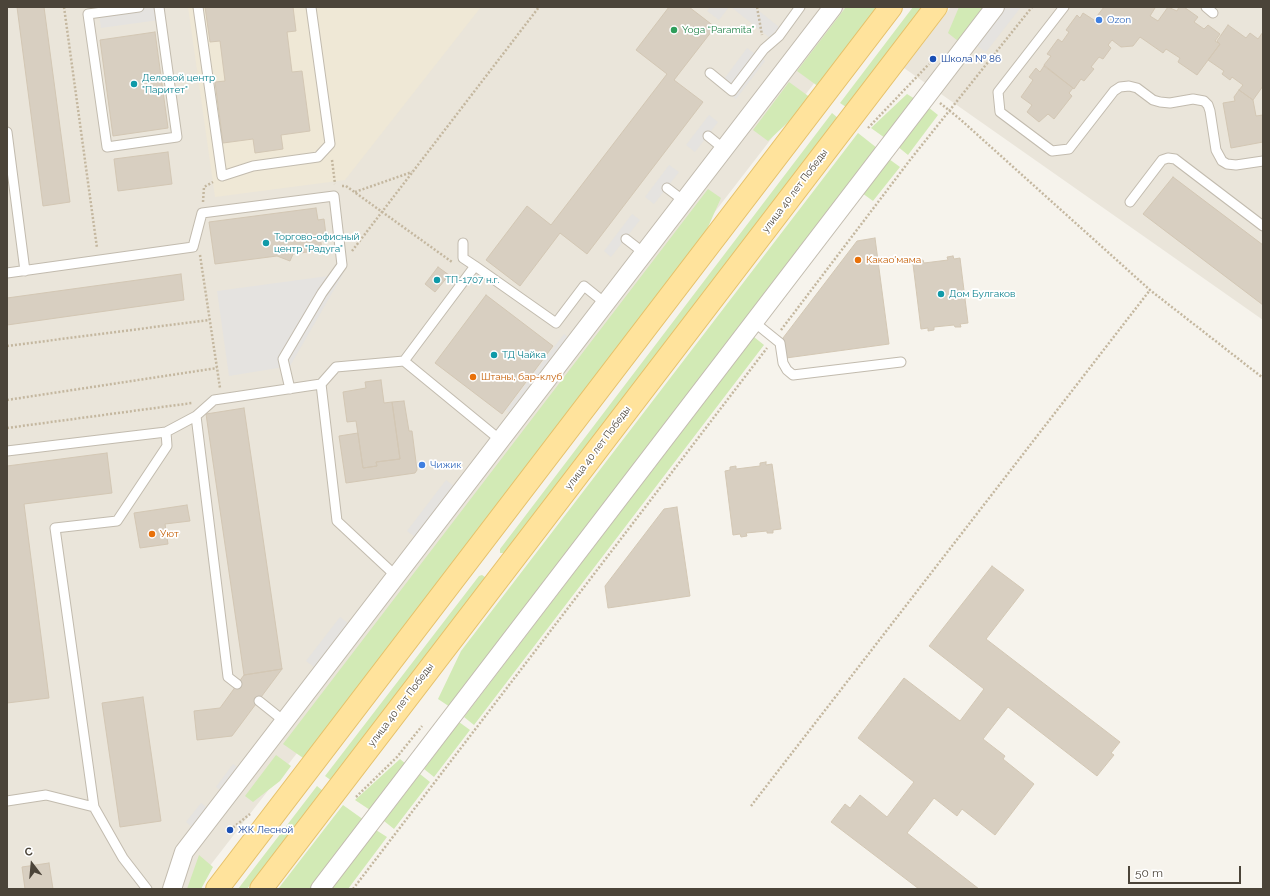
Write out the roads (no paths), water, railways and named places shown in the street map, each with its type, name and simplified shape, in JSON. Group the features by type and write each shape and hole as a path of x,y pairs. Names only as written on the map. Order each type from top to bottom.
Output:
{"main road":[{"path":"217,889 891,7"},
{"name":"улица 40 лет Победы","path":"261,889 936,7"},
{"path":"478,548 506,569"}],"street":[{"path":"320,889 995,7"},
{"path":"172,889 184,852 499,439 606,303 830,8"}],"lane":[{"path":"139,7 92,10 88,14 107,147 177,137 159,7"},
{"path":"198,7 222,176 252,166 318,157 330,144 311,7"},
{"path":"710,73 732,91 764,49 779,36 800,7"},
{"path":"1064,7 998,92 1000,112 1052,151 1069,150 1114,90 1120,87 1129,86 1137,88 1153,100 1160,102 1170,103 1193,99 1204,101 1208,105 1210,111 1216,150 1222,162 1236,165 1263,161"},
{"path":"1206,7 1213,13"},
{"path":"7,132 25,271"},
{"path":"708,136 724,148"},
{"path":"1130,202 1162,160 1168,158 1175,159 1263,226"},
{"path":"667,188 684,201"},
{"path":"7,273 193,247 202,213 334,196 342,265 322,293 283,359 290,388"},
{"path":"626,238 644,253"},
{"path":"463,243 463,258 556,323 584,286 606,303"},
{"path":"404,361 475,266"},
{"path":"754,322 780,343 783,363 786,370 793,375 901,362"},
{"path":"7,451 166,432 196,416 218,399 321,384 336,366 404,361 499,439"},
{"path":"321,384 337,521 396,576"},
{"path":"196,416 228,676 237,684"},
{"path":"146,889 122,858 94,807 55,528 117,521 167,446 166,432"},
{"path":"258,701 284,722"},
{"path":"7,801 46,795 94,807"}],"place":[{"name":"Ozon","path":"1099,20"},
{"name":"Yoga “Paramita”","path":"674,30"},
{"name":"Школа № 86","path":"933,59"},
{"name":"Деловой центр \"Паритет\"","path":"134,84"},
{"name":"Торгово-офисный центр \"Радуга\"","path":"266,243"},
{"name":"Какао'мама","path":"858,260"},
{"name":"ТП-1707 н.г.","path":"437,280"},
{"name":"Дом Булгаков","path":"941,294"},
{"name":"ТД Чайка","path":"494,355"},
{"name":"Штаны, бар-клуб","path":"473,377"},
{"name":"Чижик","path":"422,465"},
{"name":"Уют","path":"152,534"},
{"name":"ЖК Лесной","path":"230,830"}]}
